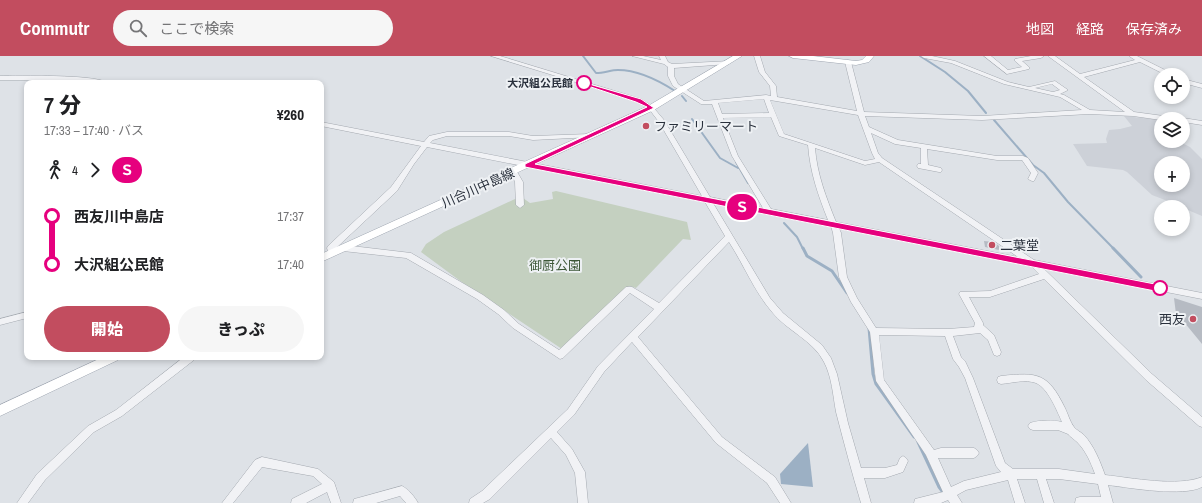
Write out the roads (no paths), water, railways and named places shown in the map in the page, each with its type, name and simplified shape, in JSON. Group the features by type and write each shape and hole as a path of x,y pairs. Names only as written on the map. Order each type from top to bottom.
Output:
{"main road":[{"name":"川合川中島線","path":"324,257 514,172 651,108 738,56"},
{"path":"793,56 848,62 864,62 868,60 870,56"},
{"path":"0,410 108,360"}],"street":[{"path":"494,56 639,100 651,108 686,161 707,200 729,237 740,251 756,282 774,310 796,330 807,336 824,354 831,370 866,503"},
{"path":"517,63 525,56"},
{"path":"635,56 668,65 728,62"},
{"path":"662,56 668,65 672,81 682,90 703,103 766,97 861,114 982,118 1089,112 1133,114 1154,117"},
{"path":"757,56 762,72 773,86 774,98"},
{"path":"924,56 953,62 1006,83 1055,93 1089,112"},
{"path":"987,56 1007,72"},
{"path":"1007,72 1026,68 1017,60 1041,56"},
{"path":"1051,56 1133,114"},
{"path":"1132,56 1157,68"},
{"path":"1079,76 1141,60"},
{"path":"848,62 861,114 875,153 880,160 1034,264 1149,377 1202,423"},
{"path":"1006,83 1007,72"},
{"path":"0,78 32,77 80,80"},
{"path":"1028,88 1052,82 1064,90 1055,93"},
{"path":"1190,83 1202,86"},
{"path":"766,97 781,135 811,144 865,164 880,160"},
{"path":"714,102 721,116 735,156 769,212"},
{"path":"721,116 772,115"},
{"path":"1190,121 1202,123"},
{"path":"324,125 1202,296"},
{"path":"867,129 897,142 997,158 1023,158 1035,173 1032,179"},
{"path":"332,253 331,248 394,189 412,162 431,138 447,134 505,134 533,138 590,136"},
{"path":"811,144 813,165 821,193 837,233 843,277 874,331 880,381 931,455 946,495 957,503"},
{"path":"924,146 922,167 939,170"},
{"path":"514,172 519,182 520,205"},
{"path":"474,503 486,495 571,412 601,369 729,237"},
{"path":"343,248 408,254 480,297 501,312 516,326 560,355 629,289 660,308"},
{"path":"998,352 991,338 979,327 979,324 963,294 990,294 1045,276"},
{"path":"0,322 24,316"},
{"path":"874,331 948,333 978,330 979,327"},
{"path":"948,333 957,359 962,364 969,378 1000,466 1011,474 1020,503"},
{"path":"633,337 718,440 771,480 786,503"},
{"path":"22,503 41,477 91,429 119,413 187,360"},
{"path":"1001,380 1023,379 1041,381 1048,388 1073,433"},
{"path":"1033,426 1061,426 1073,433 1086,445 1102,480 1108,503 1080,502"},
{"path":"551,431 569,452 580,472 583,503"},
{"path":"931,455 941,453 974,453"},
{"path":"858,473 885,473 900,468 903,461"},
{"path":"227,503 258,463 262,462 316,472 330,485 336,503"},
{"path":"919,503 946,495 964,486 1011,474 1059,474 1102,480 1177,487 1196,485 1202,482"},
{"path":"1040,474 1049,503"},
{"path":"296,503 330,485"},
{"path":"358,503 402,491 413,503"}],"water":[{"path":"808,443 813,487 781,484 780,474"}],"waterway":[{"path":"583,56 596,73 613,70 626,70 641,74 662,83 675,91"},
{"path":"920,56 945,72 968,91 986,113"},
{"path":"682,96 686,101"},
{"path":"692,119 720,158 738,168"},
{"path":"994,120 1033,165 1044,173 1068,202 1114,249"},
{"path":"736,162 748,183"},
{"path":"784,223 797,237 803,249"},
{"path":"803,248 807,256 832,271 847,293"},
{"path":"1113,248 1141,277"},
{"path":"869,328 873,374 876,384 914,437"},
{"path":"918,442 939,487 945,495"}],"place":[{"name":"大沢組公民館","path":"584,83"},
{"name":"ファミリーマート","path":"646,126"},
{"name":"二葉堂","path":"992,245"},
{"name":"西友","path":"1193,319"}],"park label":[{"name":"御厨公園","path":"555,265"}]}
